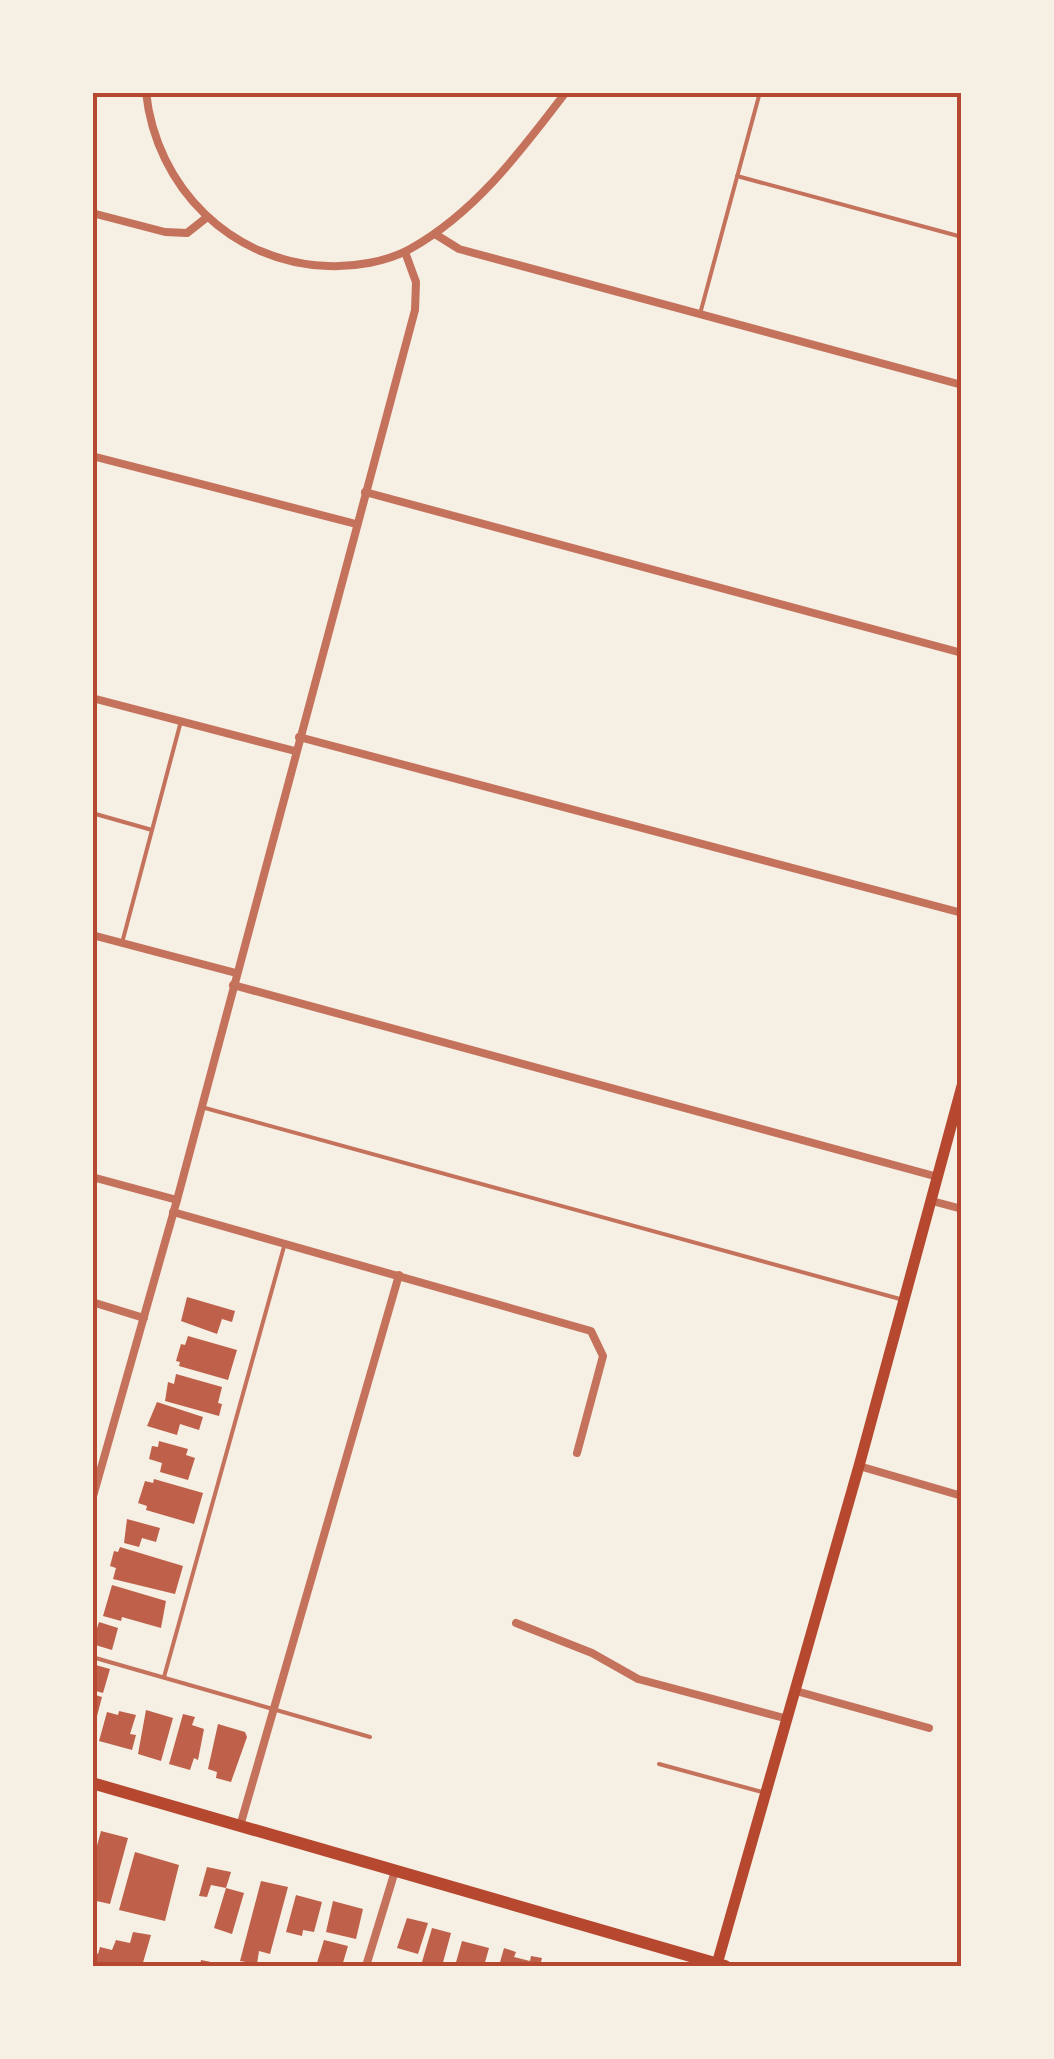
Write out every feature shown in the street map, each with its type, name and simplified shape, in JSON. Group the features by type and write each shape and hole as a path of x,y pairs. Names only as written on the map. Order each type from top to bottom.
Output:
{"main road":[{"path":"92,1783 713,1965 788,1719 962,1086"}],"street":[{"path":"146,92 168,171 206,218 243,246 301,266 353,267 406,252 465,210 514,160 566,92"},
{"path":"92,212 165,232 187,232 206,218"},
{"path":"434,234 459,249 962,385"},
{"path":"92,1500 174,1212 415,310 416,282 406,252"},
{"path":"92,456 356,524"},
{"path":"365,492 962,653"},
{"path":"92,698 295,751"},
{"path":"300,737 962,913"},
{"path":"92,935 236,973"},
{"path":"233,985 938,1177"},
{"path":"92,1177 177,1200"},
{"path":"932,1200 962,1209"},
{"path":"174,1212 591,1332 603,1356 578,1453"},
{"path":"240,1826 399,1276"},
{"path":"92,1302 144,1318"},
{"path":"859,1466 962,1496"},
{"path":"516,1623 592,1652 638,1679 788,1719"},
{"path":"796,1690 929,1728"},
{"path":"366,1966 395,1870"}],"lane":[{"path":"700,314 760,92"},
{"path":"737,176 962,237"},
{"path":"122,943 181,721"},
{"path":"92,814 152,830"},
{"path":"201,1107 904,1300"},
{"path":"164,1677 285,1242"},
{"path":"92,1657 370,1737"},
{"path":"659,1764 766,1793"}],"building":[{"path":"187,1297 235,1311 232,1322 222,1319 217,1334 181,1321"},
{"path":"188,1336 237,1350 228,1380 179,1366 176,1361 181,1344 185,1345"},
{"path":"176,1374 222,1387 219,1416 165,1401 168,1382 174,1384"},
{"path":"157,1402 203,1417 199,1430 180,1424 177,1435 147,1426"},
{"path":"159,1441 188,1449 186,1455 195,1458 188,1480 160,1472 162,1463 149,1459 152,1446 158,1447"},
{"path":"154,1479 203,1493 194,1524 146,1510 147,1506 138,1503 145,1481 153,1483"},
{"path":"127,1519 160,1528 156,1542 142,1538 139,1547 124,1543"},
{"path":"120,1547 183,1566 175,1594 113,1579 116,1568 110,1566 114,1551 118,1552"},
{"path":"112,1585 166,1601 161,1628 103,1616"},
{"path":"99,1622 118,1628 112,1650 92,1644"},
{"path":"92,1664 110,1669 103,1693 92,1690"},
{"path":"92,1694 102,1697 96,1720 92,1719"},
{"path":"146,1710 173,1718 161,1761 138,1754"},
{"path":"119,1711 136,1715 130,1734 136,1735 132,1750 99,1741 107,1712 118,1715"},
{"path":"183,1714 195,1717 192,1725 204,1729 198,1760 194,1758 190,1770 169,1764"},
{"path":"218,1724 245,1732 247,1737 231,1782 216,1778 217,1772 208,1769"},
{"path":"101,1831 128,1838 110,1904 92,1900 92,1864"},
{"path":"135,1852 179,1865 165,1921 119,1910"},
{"path":"207,1867 231,1872 226,1888 211,1885 207,1897 199,1896"},
{"path":"261,1881 288,1887 270,1954 259,1951 257,1964 240,1961"},
{"path":"226,1888 244,1893 232,1934 214,1928"},
{"path":"296,1895 322,1902 314,1932 303,1930 302,1936 286,1932"},
{"path":"333,1901 363,1909 356,1939 326,1932"},
{"path":"407,1918 428,1923 418,1954 397,1948"},
{"path":"432,1928 451,1933 442,1966 422,1962"},
{"path":"133,1932 151,1935 142,1966 92,1966 92,1952 98,1954 100,1947 112,1950 116,1940 130,1943"},
{"path":"324,1940 348,1946 342,1966 316,1966"},
{"path":"462,1941 489,1948 484,1966 455,1966"},
{"path":"504,1948 516,1952 514,1957 530,1961 531,1956 542,1958 540,1966 499,1966"},
{"path":"201,1960 226,1965 226,1966 200,1966"}]}
